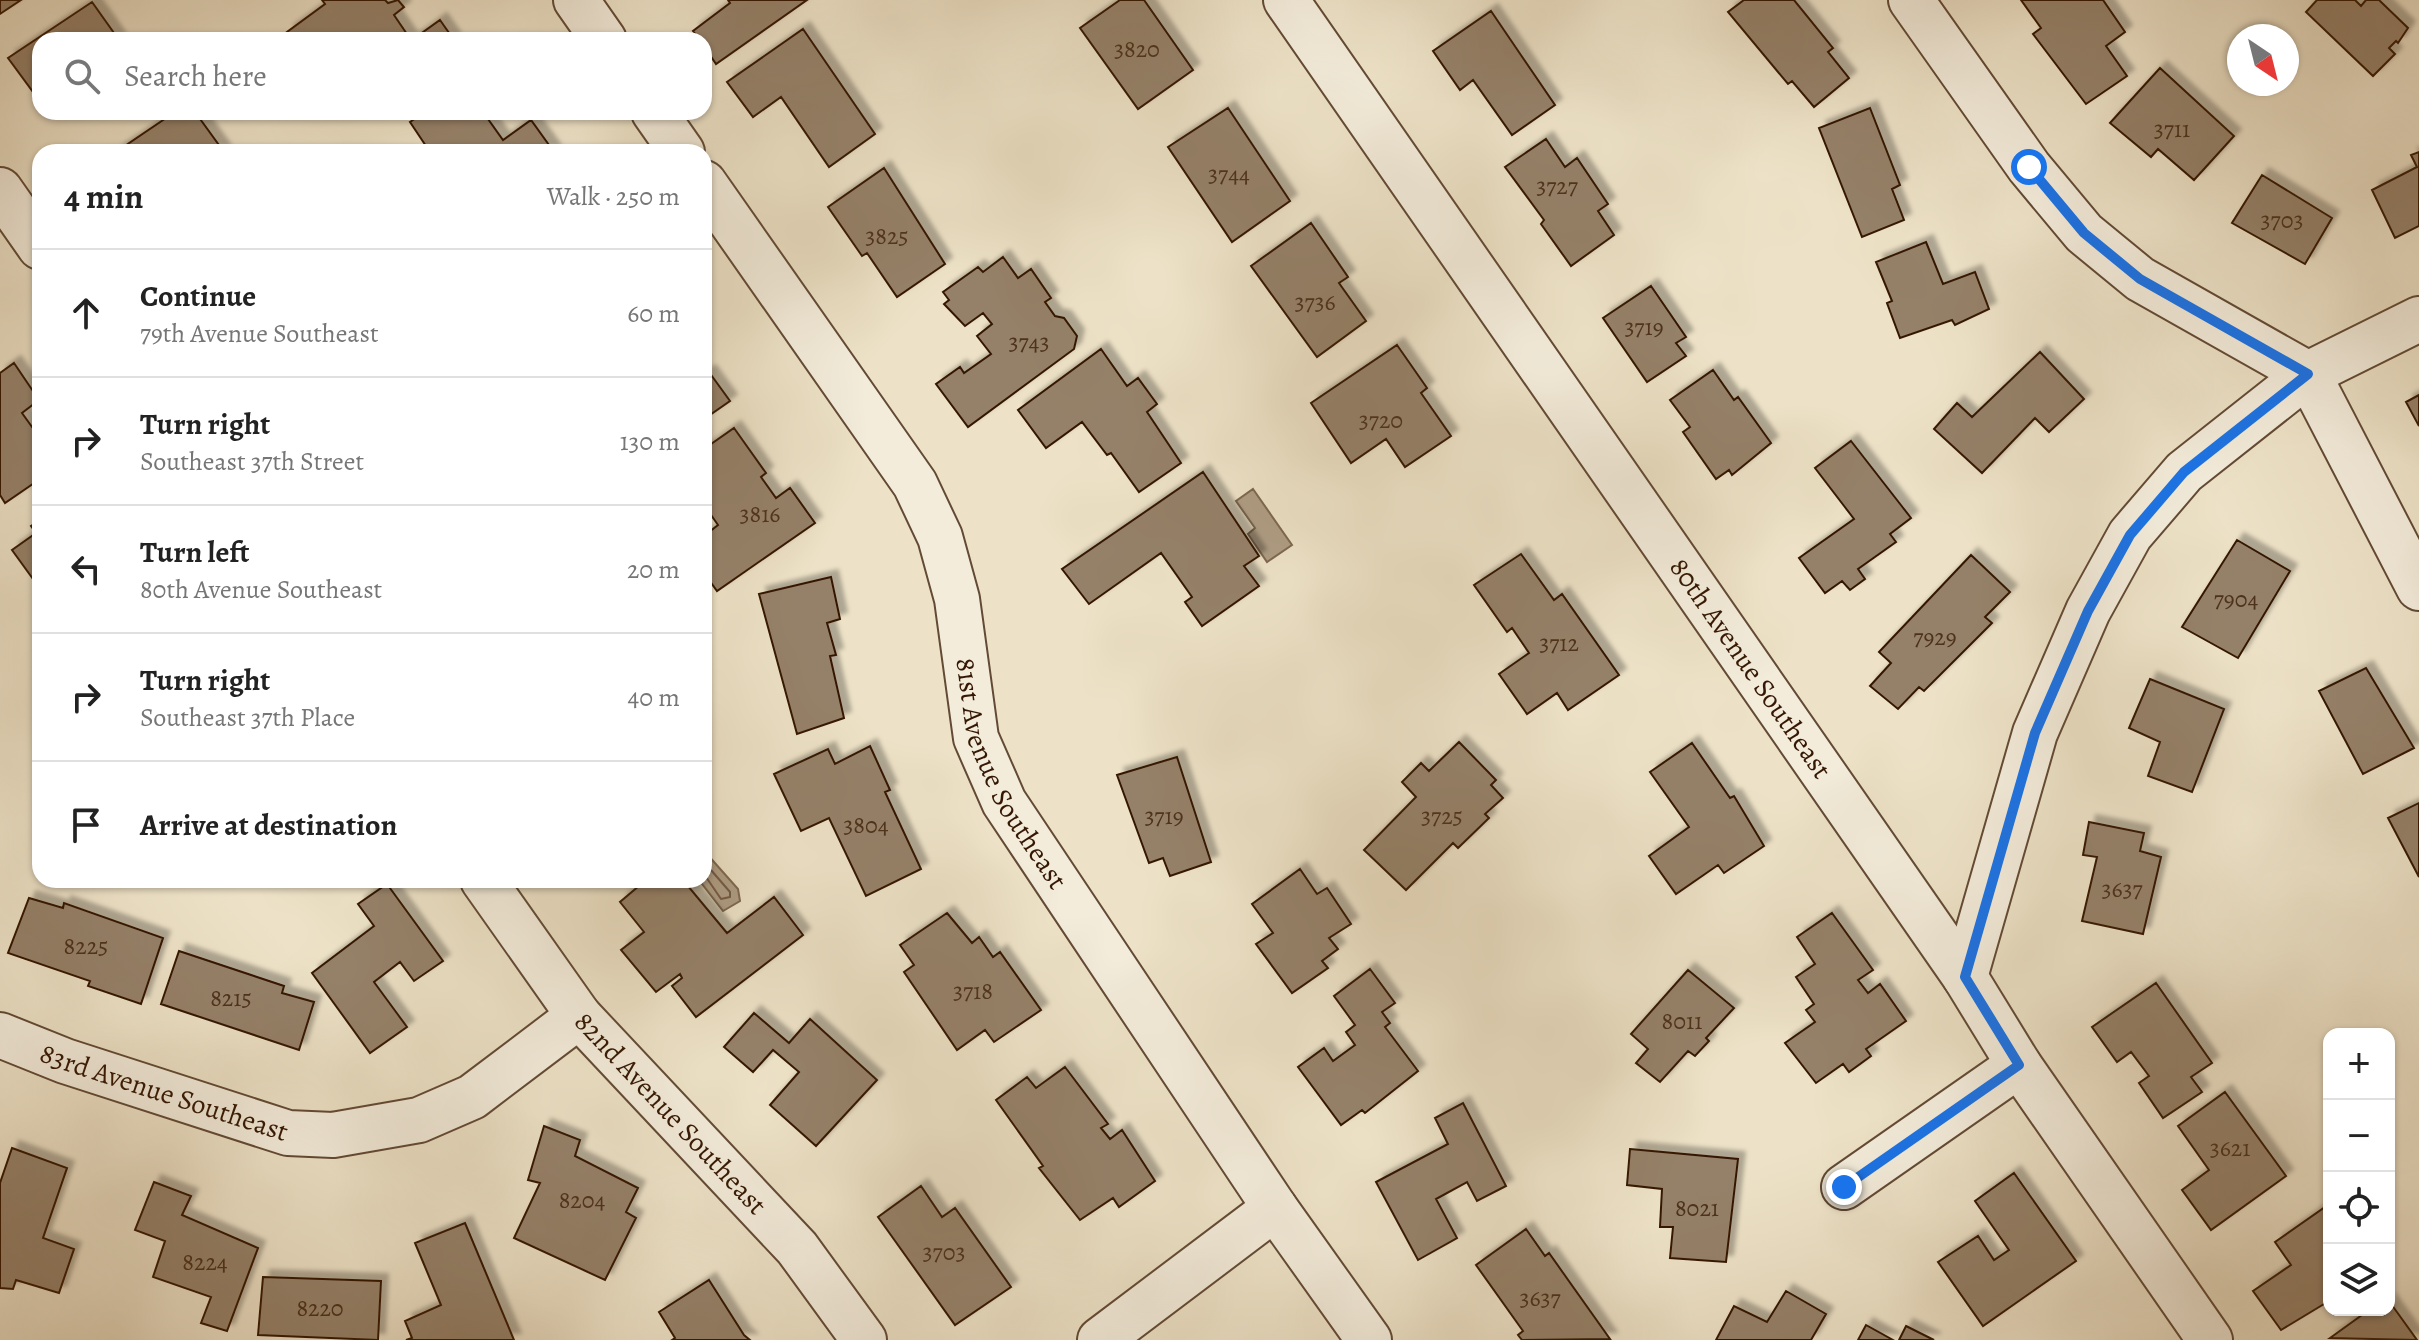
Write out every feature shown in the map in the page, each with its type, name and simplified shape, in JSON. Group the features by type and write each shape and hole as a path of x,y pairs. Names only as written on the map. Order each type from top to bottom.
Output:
{"street":[{"path":"576,0 598,32"},
{"name":"80th Avenue Southeast","path":"1286,0 1965,977 2019,1065 2210,1340"},
{"path":"1911,0 2029,167 2084,233 2140,279 2308,374 2419,588"},
{"path":"660,120 676,144"},
{"path":"0,190 32,236"},
{"name":"81st Avenue Southeast","path":"712,194 915,484 940,537 957,599 976,738 1004,802 1275,1208 1369,1340"},
{"path":"1965,977 2035,733 2088,611 2130,535 2184,472 2308,374 2419,319"},
{"name":"82nd Avenue Southeast","path":"489,888 579,1016 797,1248 864,1340"},
{"name":"83rd Avenue Southeast","path":"0,1035 65,1061 288,1133 333,1135 419,1120 472,1097 579,1016"},
{"path":"1844,1187 2019,1065"},
{"path":"1100,1340 1275,1208"}],"water":[{"path":"1253,489 1292,545 1267,562 1248,534 1255,528 1236,501"},
{"path":"712,860 738,889 740,901 723,911 705,888 712,888"}],"building":[{"path":"0,0 21,0 0,14"},
{"path":"322,0 385,0 388,3 398,0 404,7 394,15 406,32 287,32 325,4"},
{"path":"728,0 807,0 716,64 712,58 712,32 693,31 730,3"},
{"path":"1120,0 1144,0 1193,70 1138,109 1080,28"},
{"path":"1744,0 1794,0 1833,48 1828,52 1849,78 1814,107 1792,81 1788,84 1728,12"},
{"path":"2021,0 2103,0 2125,32 2106,46 2127,76 2086,104 2033,34 2041,28"},
{"path":"2317,0 2355,0 2361,6 2366,0 2379,0 2408,28 2398,43 2396,41 2389,48 2395,54 2373,76 2306,12"},
{"path":"92,2 113,32 47,32"},
{"path":"1491,11 1555,105 1512,135 1473,80 1460,90 1433,51"},
{"path":"440,20 448,32 423,32"},
{"path":"803,29 875,134 829,167 781,97 753,117 727,82"},
{"path":"32,42 32,91 8,58"},
{"path":"2160,68 2234,136 2194,180 2158,149 2151,157 2110,123"},
{"path":"1228,108 1290,201 1232,242 1168,147"},
{"path":"1870,108 1900,185 1892,189 1904,220 1862,237 1819,128"},
{"path":"163,120 201,120 218,144 128,144"},
{"path":"489,120 503,140 531,120 548,144 425,144 410,122"},
{"path":"1546,139 1565,167 1577,158 1608,204 1598,211 1614,235 1571,266 1541,224 1544,220 1505,167"},
{"path":"2419,152 2419,226 2395,238 2372,190 2417,167 2411,155"},
{"path":"884,168 945,264 897,297 867,253 862,256 828,207"},
{"path":"2262,175 2332,218 2305,264 2232,223"},
{"path":"1311,223 1348,277 1339,283 1366,321 1317,357 1251,266"},
{"path":"1926,242 1943,284 1975,272 1989,309 1955,325 1952,320 1900,338 1887,303 1892,301 1876,262"},
{"path":"1003,257 1018,278 1031,269 1051,298 1045,302 1055,316 1064,318 1077,336 1074,349 968,427 936,384 960,367 964,373 991,354 977,336 992,324 983,313 965,326 944,304 949,300 943,292 978,267 983,272"},
{"path":"1651,286 1686,337 1676,343 1686,356 1647,382 1603,318"},
{"path":"1397,345 1427,388 1421,393 1451,436 1405,467 1386,439 1351,463 1311,403"},
{"path":"1101,349 1127,386 1138,378 1157,404 1147,412 1181,463 1139,492 1111,453 1107,455 1082,422 1046,448 1018,410"},
{"path":"2040,352 2084,399 2049,432 2035,418 1982,473 1934,429 1957,403 1972,417"},
{"path":"14,363 32,390 32,405 22,413 32,427 32,484 5,503 0,495 0,373"},
{"path":"1713,370 1734,400 1738,397 1771,443 1732,475 1729,470 1716,479 1683,432 1690,427 1670,400"},
{"path":"712,376 730,401 712,413"},
{"path":"2419,395 2419,426 2406,402"},
{"path":"734,428 766,473 761,477 776,498 790,488 815,523 717,591 712,584 712,530 718,525 712,516 712,443"},
{"path":"1851,441 1911,518 1890,534 1896,542 1858,569 1865,579 1850,590 1842,581 1825,593 1799,558 1854,519 1815,468"},
{"path":"1203,472 1259,556 1244,566 1259,586 1202,626 1185,602 1192,597 1161,553 1089,604 1062,569"},
{"path":"32,536 32,578 12,550"},
{"path":"2237,540 2290,571 2238,658 2182,627"},
{"path":"1521,554 1554,600 1562,594 1619,675 1568,710 1557,693 1527,714 1499,674 1529,653 1512,628 1507,632 1474,585"},
{"path":"1971,555 2010,592 1985,617 1992,623 1924,691 1919,687 1898,709 1870,686 1891,663 1879,652"},
{"path":"831,577 840,619 827,623 836,655 830,656 844,718 797,734 759,594"},
{"path":"2366,668 2414,748 2363,774 2319,691"},
{"path":"2150,679 2224,709 2192,792 2148,776 2160,742 2129,728"},
{"path":"1459,742 1496,780 1491,785 1503,798 1485,814 1489,818 1458,848 1453,843 1406,890 1364,850 1416,797 1402,782 1421,763 1429,771"},
{"path":"1692,743 1730,798 1734,796 1764,846 1724,873 1718,865 1676,894 1649,856 1689,827 1650,772"},
{"path":"870,746 890,790 885,792 921,869 866,896 829,818 801,831 774,774 828,749 835,764"},
{"path":"1177,757 1211,862 1170,876 1163,858 1149,863 1117,775"},
{"path":"2419,803 2419,877 2388,818"},
{"path":"2089,822 2144,833 2140,851 2161,857 2143,934 2082,921 2097,857 2083,855"},
{"path":"1300,869 1317,894 1327,888 1351,924 1329,938 1338,949 1322,961 1328,968 1292,993 1256,944 1273,933 1252,904"},
{"path":"381,888 390,888 443,961 414,981 400,962 374,982 407,1027 370,1053 312,973 374,926 358,904"},
{"path":"637,888 690,888 727,933 774,897 803,935 696,1017 672,986 682,978 680,974 656,992 621,950 644,932 620,902"},
{"path":"29,898 63,908 64,903 163,938 141,1004 88,986 90,981 8,953"},
{"path":"947,913 972,943 979,937 993,957 1000,952 1041,1010 994,1042 985,1030 957,1050 904,972 914,965 900,945"},
{"path":"1832,913 1873,970 1858,980 1868,993 1880,984 1906,1021 1866,1049 1871,1056 1849,1072 1843,1064 1816,1083 1785,1043 1815,1022 1806,1010 1814,1004 1796,977 1815,964 1797,937"},
{"path":"179,951 284,986 282,993 314,1002 299,1050 161,1004"},
{"path":"1370,969 1395,1003 1382,1012 1390,1023 1385,1027 1418,1071 1365,1113 1362,1110 1341,1125 1298,1067 1324,1048 1333,1061 1355,1045 1346,1032 1355,1025 1334,996"},
{"path":"1688,970 1734,1008 1706,1038 1709,1041 1695,1056 1688,1051 1660,1082 1636,1063 1648,1049 1631,1034"},
{"path":"2156,983 2212,1063 2191,1077 2202,1092 2163,1118 2139,1083 2149,1076 2131,1052 2117,1062 2092,1027"},
{"path":"754,1013 789,1043 810,1019 877,1080 816,1146 770,1105 799,1072 773,1050 753,1072 724,1047"},
{"path":"1065,1067 1108,1124 1101,1128 1110,1139 1122,1130 1155,1181 1119,1207 1113,1198 1080,1220 1039,1168 1043,1166 996,1100 1027,1077 1036,1088"},
{"path":"2225,1092 2286,1176 2211,1230 2182,1190 2209,1170 2178,1126"},
{"path":"1463,1103 1506,1186 1477,1201 1467,1182 1436,1199 1457,1238 1418,1260 1376,1182 1448,1144 1435,1118"},
{"path":"544,1126 580,1140 575,1156 638,1188 626,1212 636,1218 605,1280 514,1238 540,1183 528,1180"},
{"path":"12,1148 67,1168 43,1238 74,1249 59,1293 16,1280 13,1289 0,1288 0,1183"},
{"path":"1630,1149 1738,1159 1726,1262 1670,1258 1673,1227 1660,1227 1662,1189 1627,1185"},
{"path":"2014,1173 2076,1261 1983,1326 1938,1262 1978,1236 1994,1260 2009,1250 1975,1201"},
{"path":"154,1182 191,1196 182,1215 258,1248 227,1331 201,1323 211,1297 153,1277 165,1241 135,1230"},
{"path":"921,1186 942,1217 955,1208 1011,1287 955,1325 878,1217"},
{"path":"2323,1208 2323,1305 2281,1330 2253,1291 2291,1265 2275,1242"},
{"path":"465,1223 514,1340 406,1340 412,1338 405,1321 441,1305 415,1243"},
{"path":"1526,1229 1545,1256 1549,1253 1610,1339 1522,1340 1518,1335 1523,1331 1476,1265"},
{"path":"263,1277 381,1281 378,1340 258,1335"},
{"path":"709,1280 750,1340 672,1340 675,1338 659,1312"},
{"path":"1786,1291 1826,1314 1811,1340 1716,1340 1734,1306 1767,1322"},
{"path":"2395,1309 2417,1340 2330,1338 2361,1316 2395,1316"},
{"path":"1866,1325 1893,1340 1858,1340"},
{"path":"1906,1326 1934,1340 1899,1340"}],"route":[{"path":"1844,1187 2019,1065 1965,977 2035,733 2088,611 2130,535 2184,472 2308,374 2140,279 2084,233 2029,167"}]}
